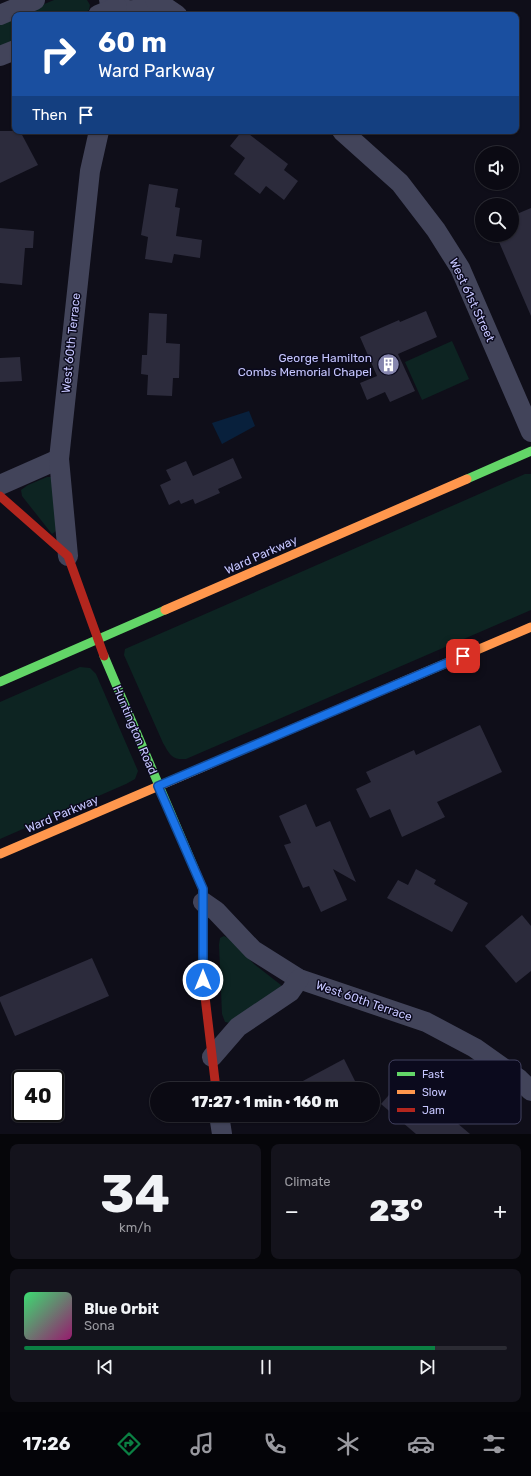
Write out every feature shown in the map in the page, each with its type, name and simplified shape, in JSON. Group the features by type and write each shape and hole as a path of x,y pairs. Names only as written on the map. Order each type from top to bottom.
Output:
{"main road":[{"name":"Ward Parkway","path":"0,682 531,451"},
{"name":"Huntington Road","path":"0,496 68,556 97,640 203,889 203,980 215,1082"},
{"name":"Ward Parkway","path":"0,854 531,627"}],"street":[{"path":"0,15 35,0"},
{"path":"107,12 119,8 135,10 144,7 152,0"},
{"path":"155,0 173,12"},
{"path":"0,56 12,51"},
{"name":"West 60th Terrace","path":"68,556 59,459 90,171 98,134"},
{"name":"West 61st Street","path":"345,134 400,183 436,230 460,268 531,432"},
{"path":"0,485 59,459"},
{"name":"West 60th Terrace","path":"203,902 216,911 253,950 298,979 426,1022 475,1048 492,1060"},
{"path":"212,1057 238,1027 290,992 298,979"},
{"name":"West 60th Terrace","path":"521,1081 531,1091"},
{"path":"220,1122 222,1134"}],"green space":[{"path":"54,0 87,0 90,5 89,10 85,12 25,12"},
{"path":"12,17 12,44 0,49 0,23"},
{"path":"452,341 469,379 422,400 405,362"},
{"path":"525,474 531,474 531,610 186,759 177,759 170,754 163,743 124,655 125,649"},
{"path":"47,477 52,477 59,529 52,534 22,496 21,490 28,485"},
{"path":"80,667 90,668 96,674 138,771 135,779 0,839 0,702"},
{"path":"224,936 230,939 254,964 281,985 279,991 230,1023 225,1022 222,1014 219,945 220,938"}],"water":[{"path":"249,411 255,426 222,444 212,423"}],"building":[{"path":"0,131 12,131 12,134 22,134 38,165 0,183"},
{"path":"240,134 249,134 288,164 284,170 298,181 284,200 266,186 260,194 234,174 245,158 230,146"},
{"path":"149,184 178,189 175,207 180,208 176,236 202,240 200,258 174,254 172,263 145,259 148,237 141,235"},
{"path":"531,208 531,316 499,242 519,242 519,213"},
{"path":"0,228 34,231 33,248 25,248 22,285 0,283"},
{"name":"George Hamilton Combs Memorial Chapel","path":"426,311 437,337 398,354 415,391 390,402 385,392 367,400 360,383 377,376 360,337 399,320 400,322"},
{"path":"149,313 167,314 166,343 180,344 179,378 173,378 172,396 147,395 148,375 141,374 142,355 147,355"},
{"path":"20,357 22,381 0,382 0,358"},
{"path":"233,458 242,478 218,489 220,493 195,504 193,499 181,504 179,500 169,505 160,485 171,480 166,470 186,461 193,476"},
{"path":"480,725 502,772 437,802 445,817 402,837 390,809 370,818 356,789 371,782 366,772 414,750 416,755"},
{"path":"306,804 316,827 330,821 356,882 333,869 347,900 321,912 309,886 303,888 284,845 291,843 279,816"},
{"path":"416,869 436,880 434,884 468,903 452,932 387,898 398,880 408,885"},
{"path":"522,915 531,926 531,971 516,983 485,946"},
{"path":"92,958 109,996 15,1036 0,1001 0,997"},
{"path":"344,1059 356,1082 301,1082"},
{"path":"389,1095 389,1111 381,1104"},
{"path":"404,1124 458,1124 470,1134 416,1134"}],"traffic: fast":[{"path":"467,479 531,451"},
{"path":"0,682 165,610"},
{"path":"104,656 194,868"}],"traffic: slow":[{"path":"165,610 467,479"},
{"path":"395,685 531,627"},
{"path":"0,854 210,764"}],"traffic: jam":[{"path":"0,496 68,556 104,656"},
{"path":"210,764 395,685"},
{"path":"194,868 203,889 203,980 215,1082"}],"place":[{"name":"George Hamilton Combs Memorial Chapel","path":"388,365"}],"route":[{"path":"203,980 203,889 158,786 463,656"}]}
